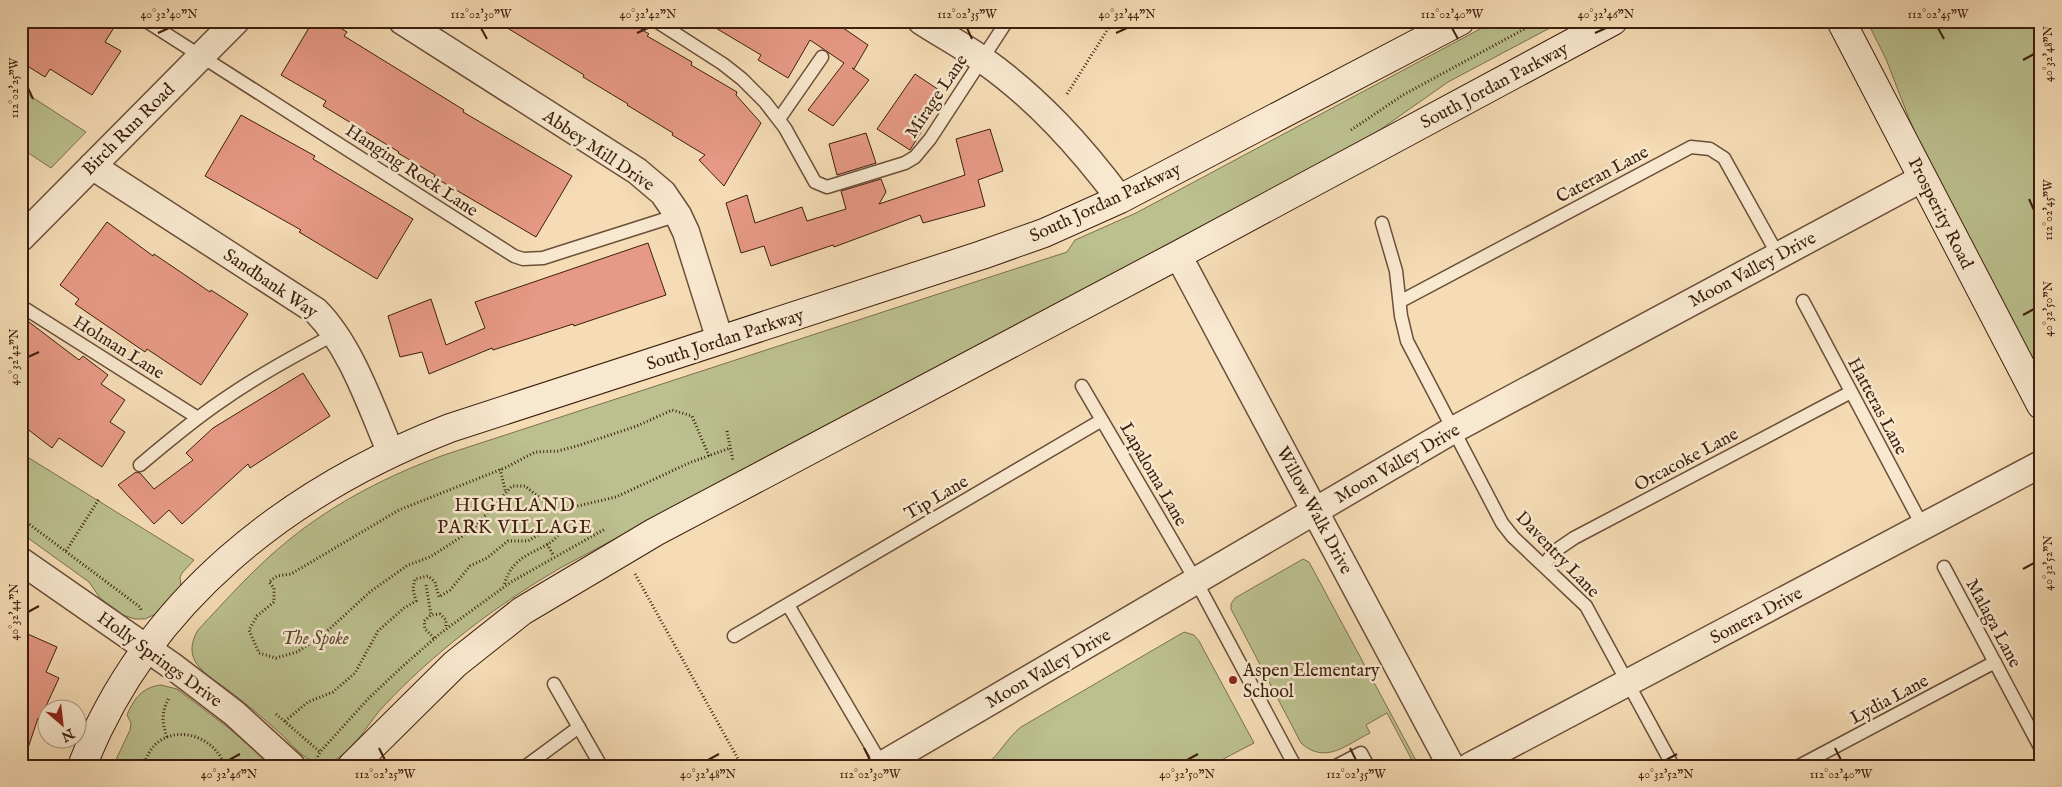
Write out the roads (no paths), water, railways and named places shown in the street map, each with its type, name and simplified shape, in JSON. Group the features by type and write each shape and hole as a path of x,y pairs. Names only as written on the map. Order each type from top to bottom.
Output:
{"street":[{"name":"Birch Run Road","path":"21,238 236,21"},
{"name":"Abbey Mill Drive","path":"402,21 637,172 663,194 678,214 686,232 720,340"},
{"path":"921,21 982,60 1012,82 1066,132 1120,199"},
{"name":"South Jordan Parkway","path":"82,766 104,714 118,690 146,648 201,584 264,529 329,485 391,453 450,428 1044,233 1120,199 1460,21"},
{"name":"South Jordan Parkway","path":"352,766 455,664 522,611 655,532 1178,255 1613,21"},
{"name":"Prosperity Road","path":"1841,21 2041,405"},
{"name":"Sandbank Way","path":"92,166 302,302 327,323 348,356 391,453"},
{"name":"Moon Valley Drive","path":"881,765 1453,430 1924,178"},
{"name":"Willow Walk Drive","path":"1178,255 1452,766"},
{"name":"Somera Drive","path":"1470,766 2041,464"},
{"name":"Holly Springs Drive","path":"21,561 146,648 234,713 292,766"}],"lane":[{"name":"Hanging Rock Lane","path":"146,21 506,251 522,259 543,258 678,214"},
{"path":"656,21 723,64 742,79 779,119 822,57"},
{"name":"Mirage Lane","path":"779,119 815,182 821,186 833,187 894,168 915,157 927,144 1007,21"},
{"name":"Cateran Lane","path":"1401,301 1692,147 1710,149 1724,158 1778,255"},
{"name":"Daventry Lane","path":"1382,223 1396,271 1401,301 1401,316 1407,341 1502,523 1513,537 1586,606 1673,766"},
{"name":"Hatteras Lane","path":"1804,301 1923,527"},
{"name":"Holman Lane","path":"21,306 198,418"},
{"path":"140,465 198,418 249,383 335,334"},
{"name":"Lapaloma Lane","path":"1082,386 1196,580 1295,766"},
{"name":"Orcacoke Lane","path":"1544,565 1555,551 1574,538 1852,392"},
{"name":"Tip Lane","path":"734,636 1102,420"},
{"name":"Malaga Lane","path":"1944,567 2041,749"},
{"path":"788,604 881,765"},
{"name":"Lydia Lane","path":"1799,766 1995,662"},
{"path":"554,684 601,766"},
{"path":"526,766 579,727"},
{"path":"1336,766 1361,753 1368,766"}],"place":[{"name":"Aspen Elementary School","path":"1233,680"}],"district":[{"name":"HIGHLAND PARK VILLAGE","path":"515,515"}],"park label":[{"name":"The Spoke","path":"315,638"}]}
